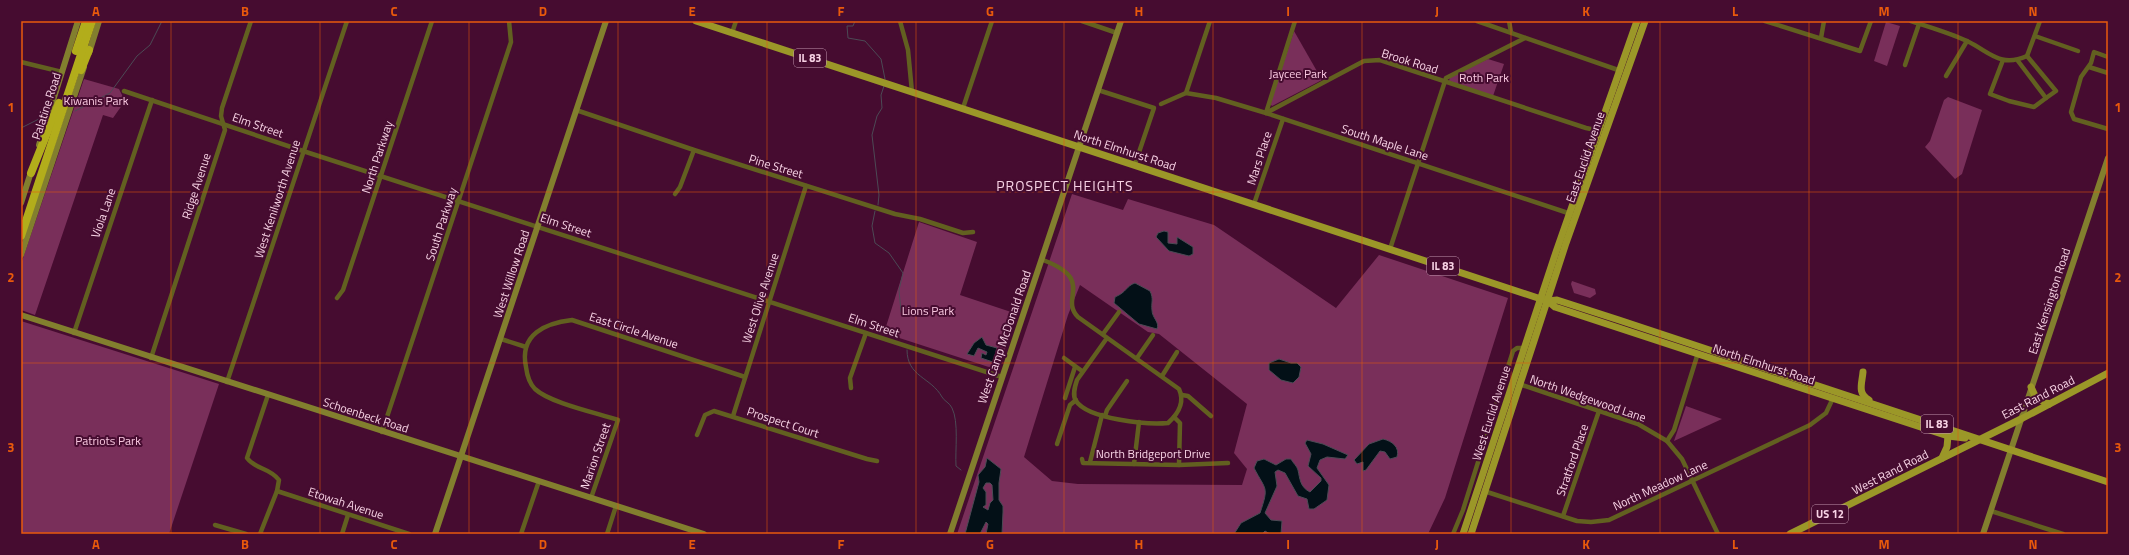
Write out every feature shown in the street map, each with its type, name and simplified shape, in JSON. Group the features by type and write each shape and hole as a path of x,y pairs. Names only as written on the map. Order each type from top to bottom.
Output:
{"highway":[{"name":"Palatine Road","path":"21,222 86,21"},
{"name":"Palatine Road","path":"21,236 60,114 92,21"},
{"path":"60,114 89,50"},
{"path":"30,173 62,95"}],"main road":[{"path":"21,203 78,21"},
{"path":"21,255 99,21"},
{"name":"West Willow Road","path":"435,534 606,21"},
{"name":"North Elmhurst Road","path":"696,21 1135,164 1545,300 1554,307 1876,404 2011,451"},
{"name":"West Camp McDonald Road","path":"950,534 1121,21"},
{"name":"East Euclid Avenue","path":"1545,300 1572,214 1600,133 1619,70 1637,21"},
{"name":"East Euclid Avenue","path":"1600,133 1626,73 1645,21"},
{"name":"East Kensington Road","path":"1983,534 2108,158"},
{"name":"West Euclid Avenue","path":"1463,534 1525,348 1545,300"},
{"name":"West Euclid Avenue","path":"1471,534 1521,385 1545,300"},
{"name":"Schoenbeck Road","path":"21,316 704,534"},
{"name":"North Elmhurst Road","path":"1698,350 1833,398 1948,436 1977,440"},
{"path":"1863,372 1860,392 1863,397 1876,404"},
{"name":"East Rand Road","path":"1977,440 2021,419 2108,373"},
{"path":"2032,387 2036,398 2049,404"},
{"path":"1942,458 1947,447 1948,436"},
{"name":"West Rand Road","path":"1790,534 1977,440"},
{"name":"IL 83","path":"2011,451 2108,482"}],"street":[{"name":"Ridge Avenue","path":"151,358 225,130 222,108 252,21"},
{"name":"West Kenilworth Avenue","path":"227,382 347,21"},
{"name":"North Parkway","path":"337,298 343,290 432,21"},
{"name":"South Parkway","path":"382,432 511,42 509,21"},
{"path":"732,33 736,21"},
{"path":"900,21 908,50 912,92"},
{"path":"963,108 992,21"},
{"path":"1082,21 1117,33"},
{"path":"1161,104 1186,93 1210,21"},
{"path":"1266,113 1295,21"},
{"path":"1477,21 1626,73"},
{"path":"1509,21 1511,32"},
{"path":"1765,21 1860,51 1871,21"},
{"path":"1821,38 1824,21"},
{"path":"1911,21 1967,41 1993,57 2003,60 2018,61 2027,56 2040,21"},
{"path":"1905,65 1919,24"},
{"path":"2034,36 2078,51"},
{"name":"Brook Road","path":"1266,113 1364,61 1380,60 1444,82 1449,75 1525,38"},
{"path":"1946,76 1967,41"},
{"path":"2108,57 2094,52 2089,67 2081,76 2078,93 2071,109 2071,115 2074,119 2108,130"},
{"path":"2003,60 1990,94 2009,101 2034,107 2056,91 2027,56"},
{"path":"2018,61 2046,98"},
{"path":"21,62 62,72"},
{"path":"2089,67 2108,73"},
{"path":"1390,249 1444,82 1600,133"},
{"path":"1098,90 1154,108 1135,164"},
{"name":"Elm Street","path":"124,91 303,151 460,200 1002,377"},
{"name":"South Maple Lane","path":"1186,93 1216,98 1266,113 1572,214"},
{"name":"Viola Lane","path":"74,333 152,100"},
{"name":"Pine Street","path":"576,110 694,150 895,214 920,219 963,233 973,232"},
{"name":"Mars Place","path":"1254,204 1282,119"},
{"path":"675,194 680,187 694,150"},
{"name":"West Olive Avenue","path":"733,416 806,186"},
{"path":"1042,260 1060,266 1067,272 1072,282 1074,292 1072,307 1075,314 1105,336 1179,388 1182,395 1180,407 1168,423 1139,422 1103,416 1084,409 1076,400 1075,388 1082,371 1105,336 1119,312"},
{"name":"East Circle Avenue","path":"526,347 533,334 544,326 556,322 572,320 745,377"},
{"path":"851,388 850,378 866,333"},
{"path":"1137,358 1153,335"},
{"path":"501,339 526,347"},
{"name":"Marion Street","path":"526,347 524,360 528,378 535,388 548,397 618,420 591,498"},
{"path":"1453,534 1464,510 1513,351 1517,348 1525,348"},
{"path":"1667,441 1674,430 1698,350"},
{"path":"1162,376 1177,352"},
{"path":"1064,358 1082,371"},
{"path":"1065,398 1075,367"},
{"path":"1090,462 1103,416 1127,381"},
{"name":"North Wedgewood Lane","path":"1513,383 1638,424 1667,441 1682,459 1694,480 1718,534"},
{"path":"260,534 277,491 279,480 274,473 252,464 247,458 268,395"},
{"path":"1182,395 1188,396 1211,416"},
{"name":"North Meadow Lane","path":"1478,489 1585,522 1609,520 1810,425 1826,413 1833,398"},
{"path":"1057,444 1070,405 1076,400"},
{"name":"Prospect Court","path":"697,435 704,415 714,410 877,461"},
{"name":"Stratford Place","path":"1563,516 1599,411"},
{"path":"1174,417 1180,422 1179,465"},
{"path":"1134,464 1139,422"},
{"name":"North Bridgeport Drive","path":"1082,459 1083,463 1179,465 1228,462"},
{"path":"521,534 539,481"},
{"name":"Etowah Avenue","path":"277,491 409,534"},
{"path":"607,534 616,506"},
{"path":"1991,510 2063,534"},
{"path":"342,534 348,515"},
{"path":"215,525 246,534"}],"green space":[{"path":"1886,22 1900,26 1887,66 1874,61"},
{"name":"Jaycee Park","path":"1294,31 1322,80 1272,106 1270,104"},
{"name":"Roth Park","path":"1488,59 1504,64 1493,96 1449,81 1450,77"},
{"name":"Kiwanis Park","path":"84,79 119,89 125,101 113,118 103,115 35,315 21,310 21,264"},
{"path":"1948,97 1982,110 1962,174 1955,179 1925,147 1930,141 1944,100"},
{"path":"1072,194 1123,210 1128,199 1214,225 1336,308 1379,255 1508,298 1445,498 1428,534 957,534","holes":["1080,285 1148,332 1159,334 1247,404 1234,453 1247,469 1242,485 1078,484 1052,481 1024,457 1068,315"]},
{"name":"Lions Park","path":"919,222 977,242 960,295 1017,314 998,370 884,333"},
{"path":"1572,281 1595,289 1596,294 1590,298 1574,293 1571,284"},
{"name":"Patriots Park","path":"21,321 219,384 169,534 21,534"},
{"path":"1686,406 1722,419 1674,441"}],"shaded area":[{"path":"1164,231 1168,232 1168,243 1177,244 1177,237 1193,247 1193,254 1189,256 1169,251 1156,237 1158,233"},
{"path":"1135,283 1150,291 1152,299 1152,313 1158,327 1157,329 1139,324 1114,303 1115,297"},
{"path":"982,337 986,345 997,348 993,362 981,358 982,353 986,355 987,352 978,348 974,356 967,354 974,343"},
{"path":"1279,359 1291,363 1297,363 1301,367 1299,377 1293,383 1281,380 1269,370 1269,363"},
{"path":"1383,439 1389,441 1396,447 1398,453 1397,457 1390,459 1385,452 1380,451 1366,470 1363,471 1363,462 1357,464 1354,460 1369,444"},
{"path":"1307,440 1323,444 1348,455 1345,459 1327,457 1320,460 1317,468 1329,485 1327,500 1314,509 1309,509 1307,499 1298,496 1285,473 1278,470 1275,472 1277,486 1265,513 1271,520 1282,521 1281,534 1270,534 1265,531 1262,534 1234,534 1241,523 1260,513 1265,498 1264,485 1254,468 1257,461 1264,459 1276,465 1286,459 1291,459 1297,469 1302,485 1310,492 1321,481 1321,478 1308,466 1311,454 1305,443"},
{"path":"987,458 1001,469 999,500 1003,506 1002,534 986,534 988,524 986,522 980,534 965,534 979,482 978,475 985,467","holes":["986,483 990,483 992,485 993,500 990,503 988,510 983,507 986,505 986,492 983,488"]}],"waterway":[{"path":"75,111 110,93 137,56 150,45 162,21"},
{"path":"855,21 853,26 847,26 848,38 865,41 881,59 885,79"},
{"path":"878,205 879,195 872,135 877,116 882,108 881,95 884,86"},
{"path":"21,128 41,118"},
{"path":"875,211 872,226 875,243 889,253 903,273 899,290 901,312"},
{"path":"907,350 908,359 911,366 920,376 937,390 952,408 956,428 956,466 961,470"}],"district":[{"name":"PROSPECT HEIGHTS","path":"1065,185"}]}
